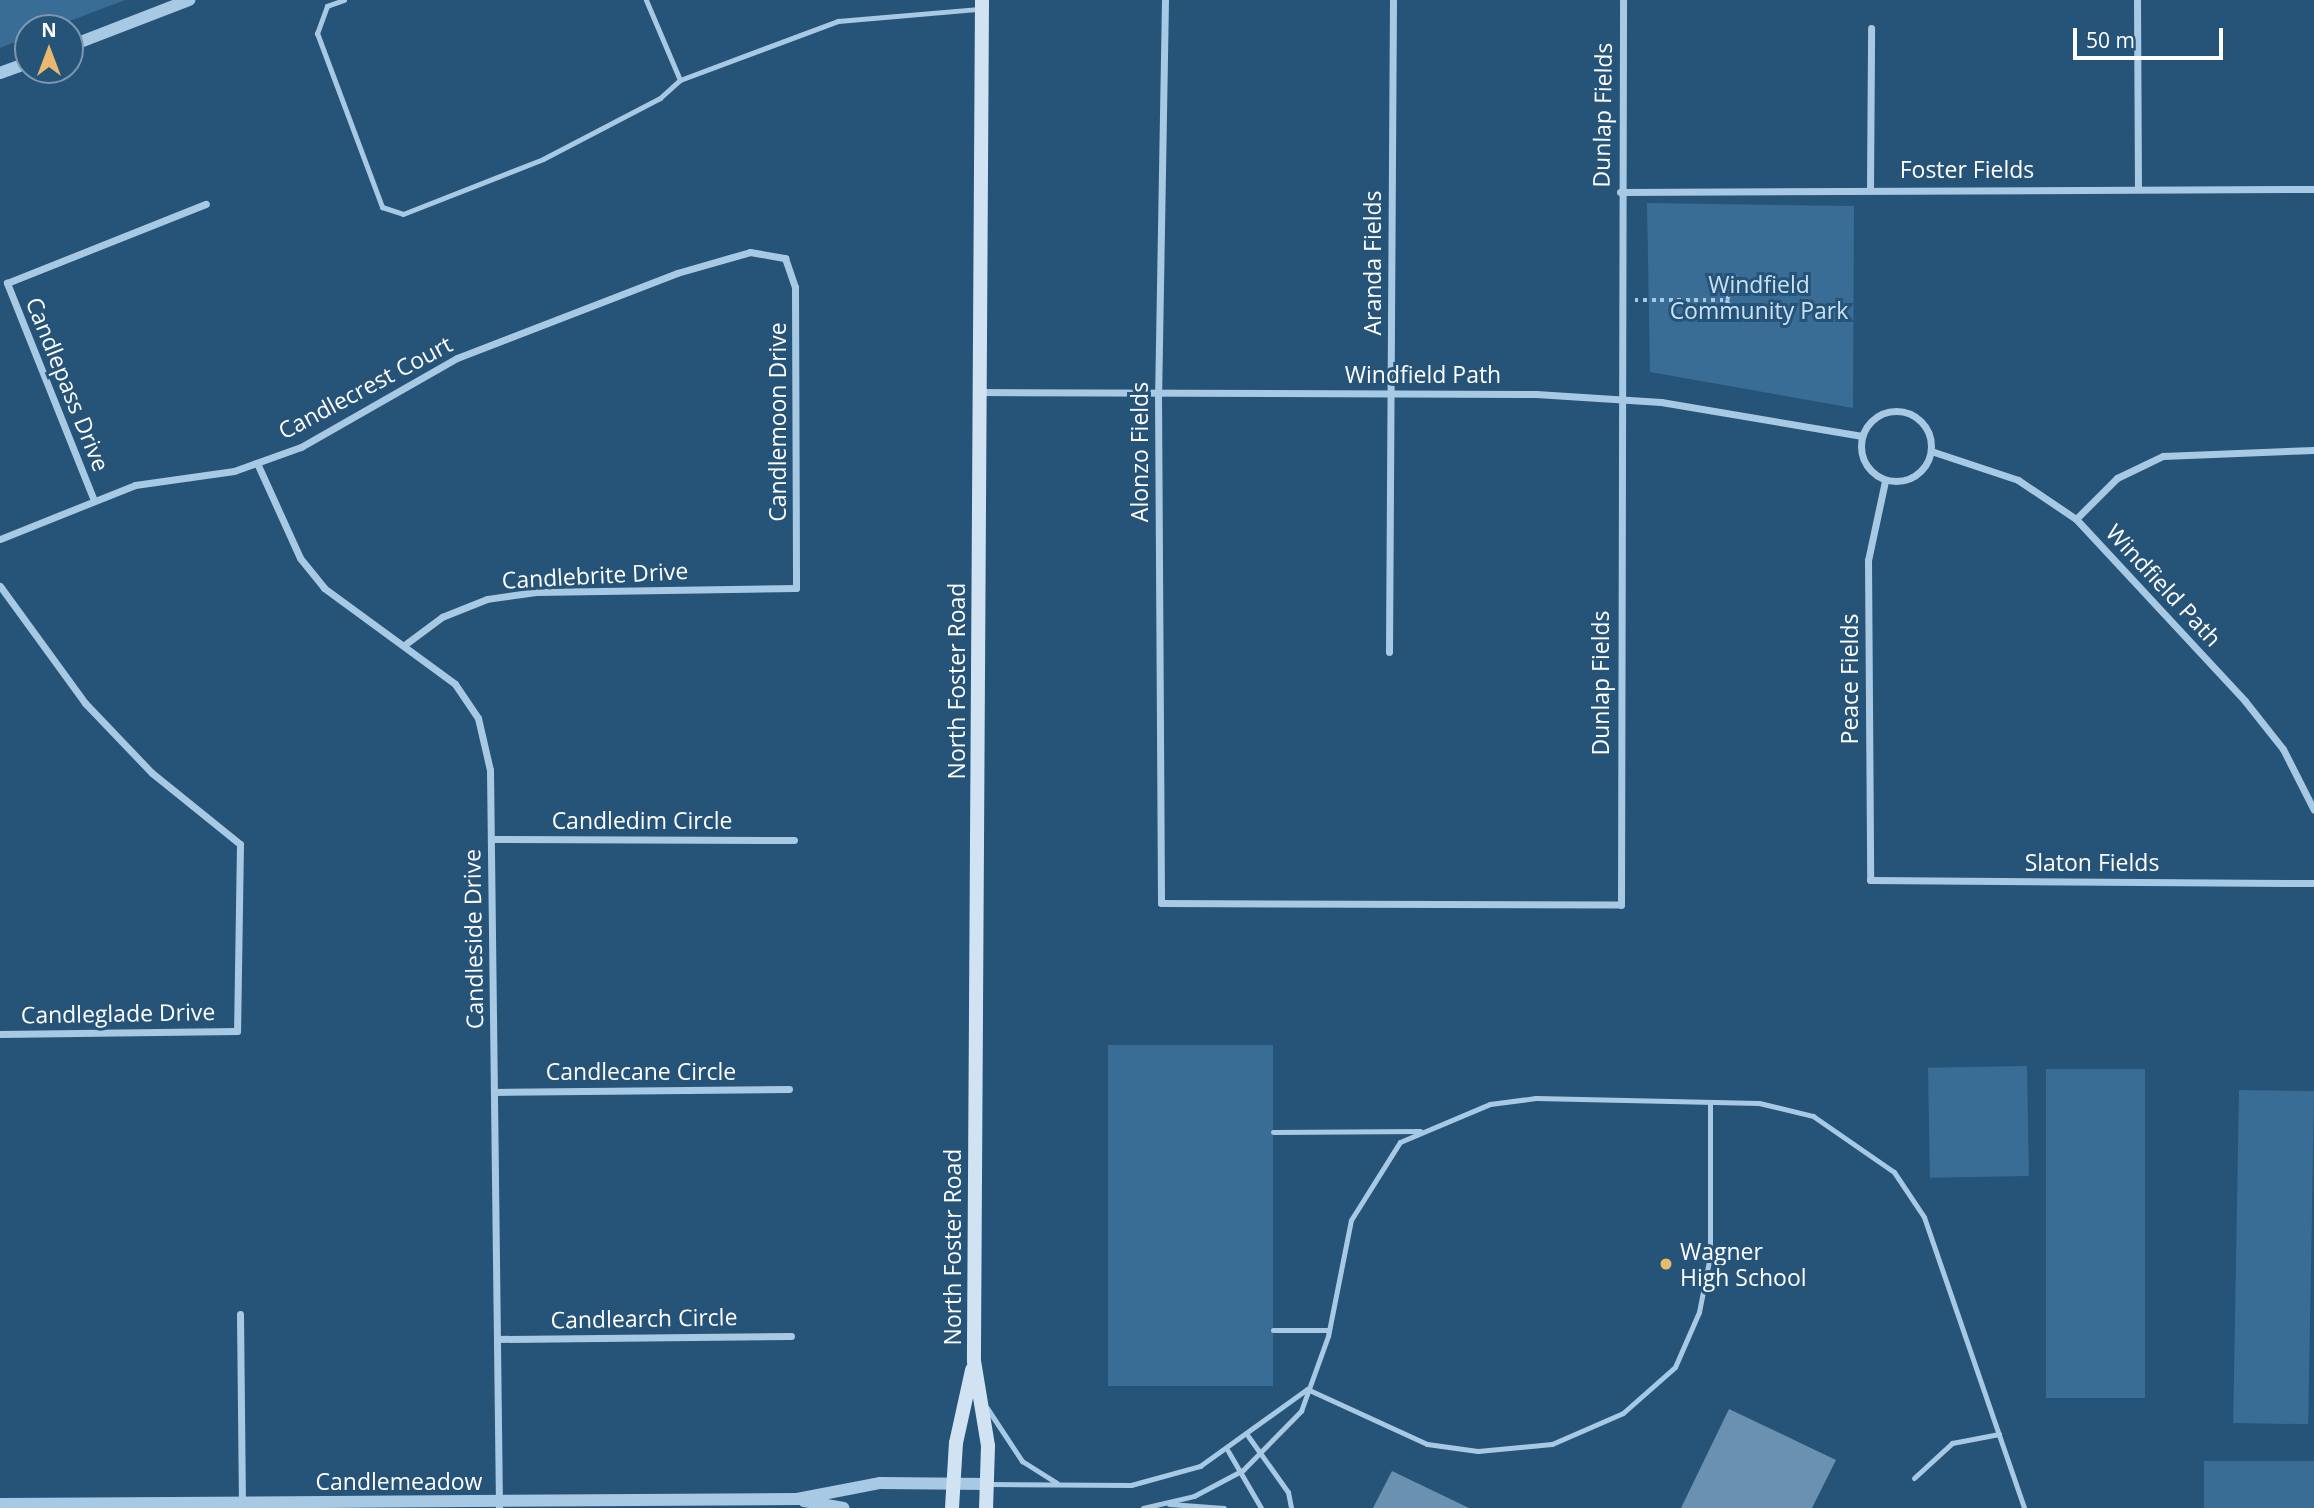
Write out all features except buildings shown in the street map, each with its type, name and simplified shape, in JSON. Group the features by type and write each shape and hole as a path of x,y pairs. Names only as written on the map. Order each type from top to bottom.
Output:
{"main road":[{"name":"North Foster Road","path":"952,1508 953,1483 974,1361 982,4"},
{"name":"North Foster Road","path":"974,1361 988,1484 986,1508"}],"street":[{"path":"84,41 189,0"},
{"name":"Alonzo Fields","path":"1161,903 1157,393 1165,0"},
{"name":"Aranda Fields","path":"1389,652 1393,0"},
{"name":"Dunlap Fields","path":"1161,903 1621,905 1618,300 1623,0"},
{"path":"2137,0 2138,188"},
{"path":"1870,189 1871,28"},
{"name":"Foster Fields","path":"1620,192 2314,188"},
{"name":"Candlepass Drive","path":"93,498 7,283 206,204"},
{"name":"Candlecrest Court","path":"0,539 93,498 257,463 301,447 457,358 677,273 750,252 785,258"},
{"name":"Candlemoon Drive","path":"785,258 795,287 796,588"},
{"name":"Windfield Path","path":"981,392 1390,393 1618,401 1862,436"},
{"path":"1904,412 1925,426 1931,451 1910,479 1885,481 1864,463 1862,436 1878,416 1904,412"},
{"path":"2076,519 2117,478 2163,456 2314,450"},
{"name":"Windfield Path","path":"1931,451 2018,480 2076,519 2245,701 2283,749 2314,810"},
{"name":"Candleside Drive","path":"257,463 300,558 324,588 407,643 455,684 478,718 490,770 499,1505"},
{"name":"Peace Fields","path":"1870,880 1868,560 1885,481"},
{"name":"Candleglade Drive","path":"0,586 85,703 152,773 240,844 237,1031 0,1034"},
{"name":"Candlebrite Drive","path":"407,643 442,617 487,599 536,592 796,588"},
{"name":"Candledim Circle","path":"491,839 794,840"},
{"name":"Slaton Fields","path":"1870,880 2314,883"},
{"name":"Candlecane Circle","path":"494,1092 789,1089"},
{"path":"240,1314 242,1505"},
{"name":"Candlearch Circle","path":"497,1339 791,1336"},
{"name":"Candlemeadow","path":"0,1504 757,1504 880,1483 988,1484"},
{"name":"Candlemeadow","path":"797,1499 843,1508"}],"lane":[{"path":"344,0 327,6 317,33 382,207 404,214 543,159 660,98 680,80 838,21 982,4"},
{"path":"646,0 680,80"},
{"path":"1143,1508 1194,1496 1242,1470 1263,1454 1301,1411 1329,1330 1351,1220 1378,1168 1400,1142 1490,1104 1536,1098 1759,1103 1813,1116 1894,1172 1924,1217 2024,1508"},
{"path":"988,1484 1131,1485 1200,1466 1228,1451 1248,1436 1282,1402 1307,1390 1427,1444 1478,1451 1552,1444 1623,1413 1675,1367 1699,1312 1710,1256 1710,1102"},
{"path":"1273,1132 1422,1131"},
{"path":"1272,1331 1329,1330"},
{"path":"980,1396 1022,1461 1060,1485"},
{"path":"1914,1478 1952,1443 1999,1434"},
{"path":"1248,1436 1263,1454 1291,1508"},
{"path":"1228,1451 1242,1470 1261,1508"},
{"path":"1156,1505 1224,1508"}],"path":[{"path":"1734,319 1727,300 1735,275"},
{"path":"1618,300 1727,300"}],"green space":[{"path":"0,0 125,0 84,16 14,14 14,42 0,48"},
{"name":"Windfield Community Park","path":"1647,203 1854,206 1853,408 1650,372"},
{"path":"1108,1045 1273,1045 1273,1386 1108,1386"},
{"path":"2027,1066 2029,1176 1930,1178 1928,1068"},
{"path":"2046,1069 2145,1069 2145,1398 2046,1398"},
{"path":"2239,1090 2314,1091 2308,1424 2233,1423"},
{"path":"2204,1461 2314,1461 2314,1508 2204,1508"}],"place":[{"name":"Wagner High School","path":"1666,1264"}]}
